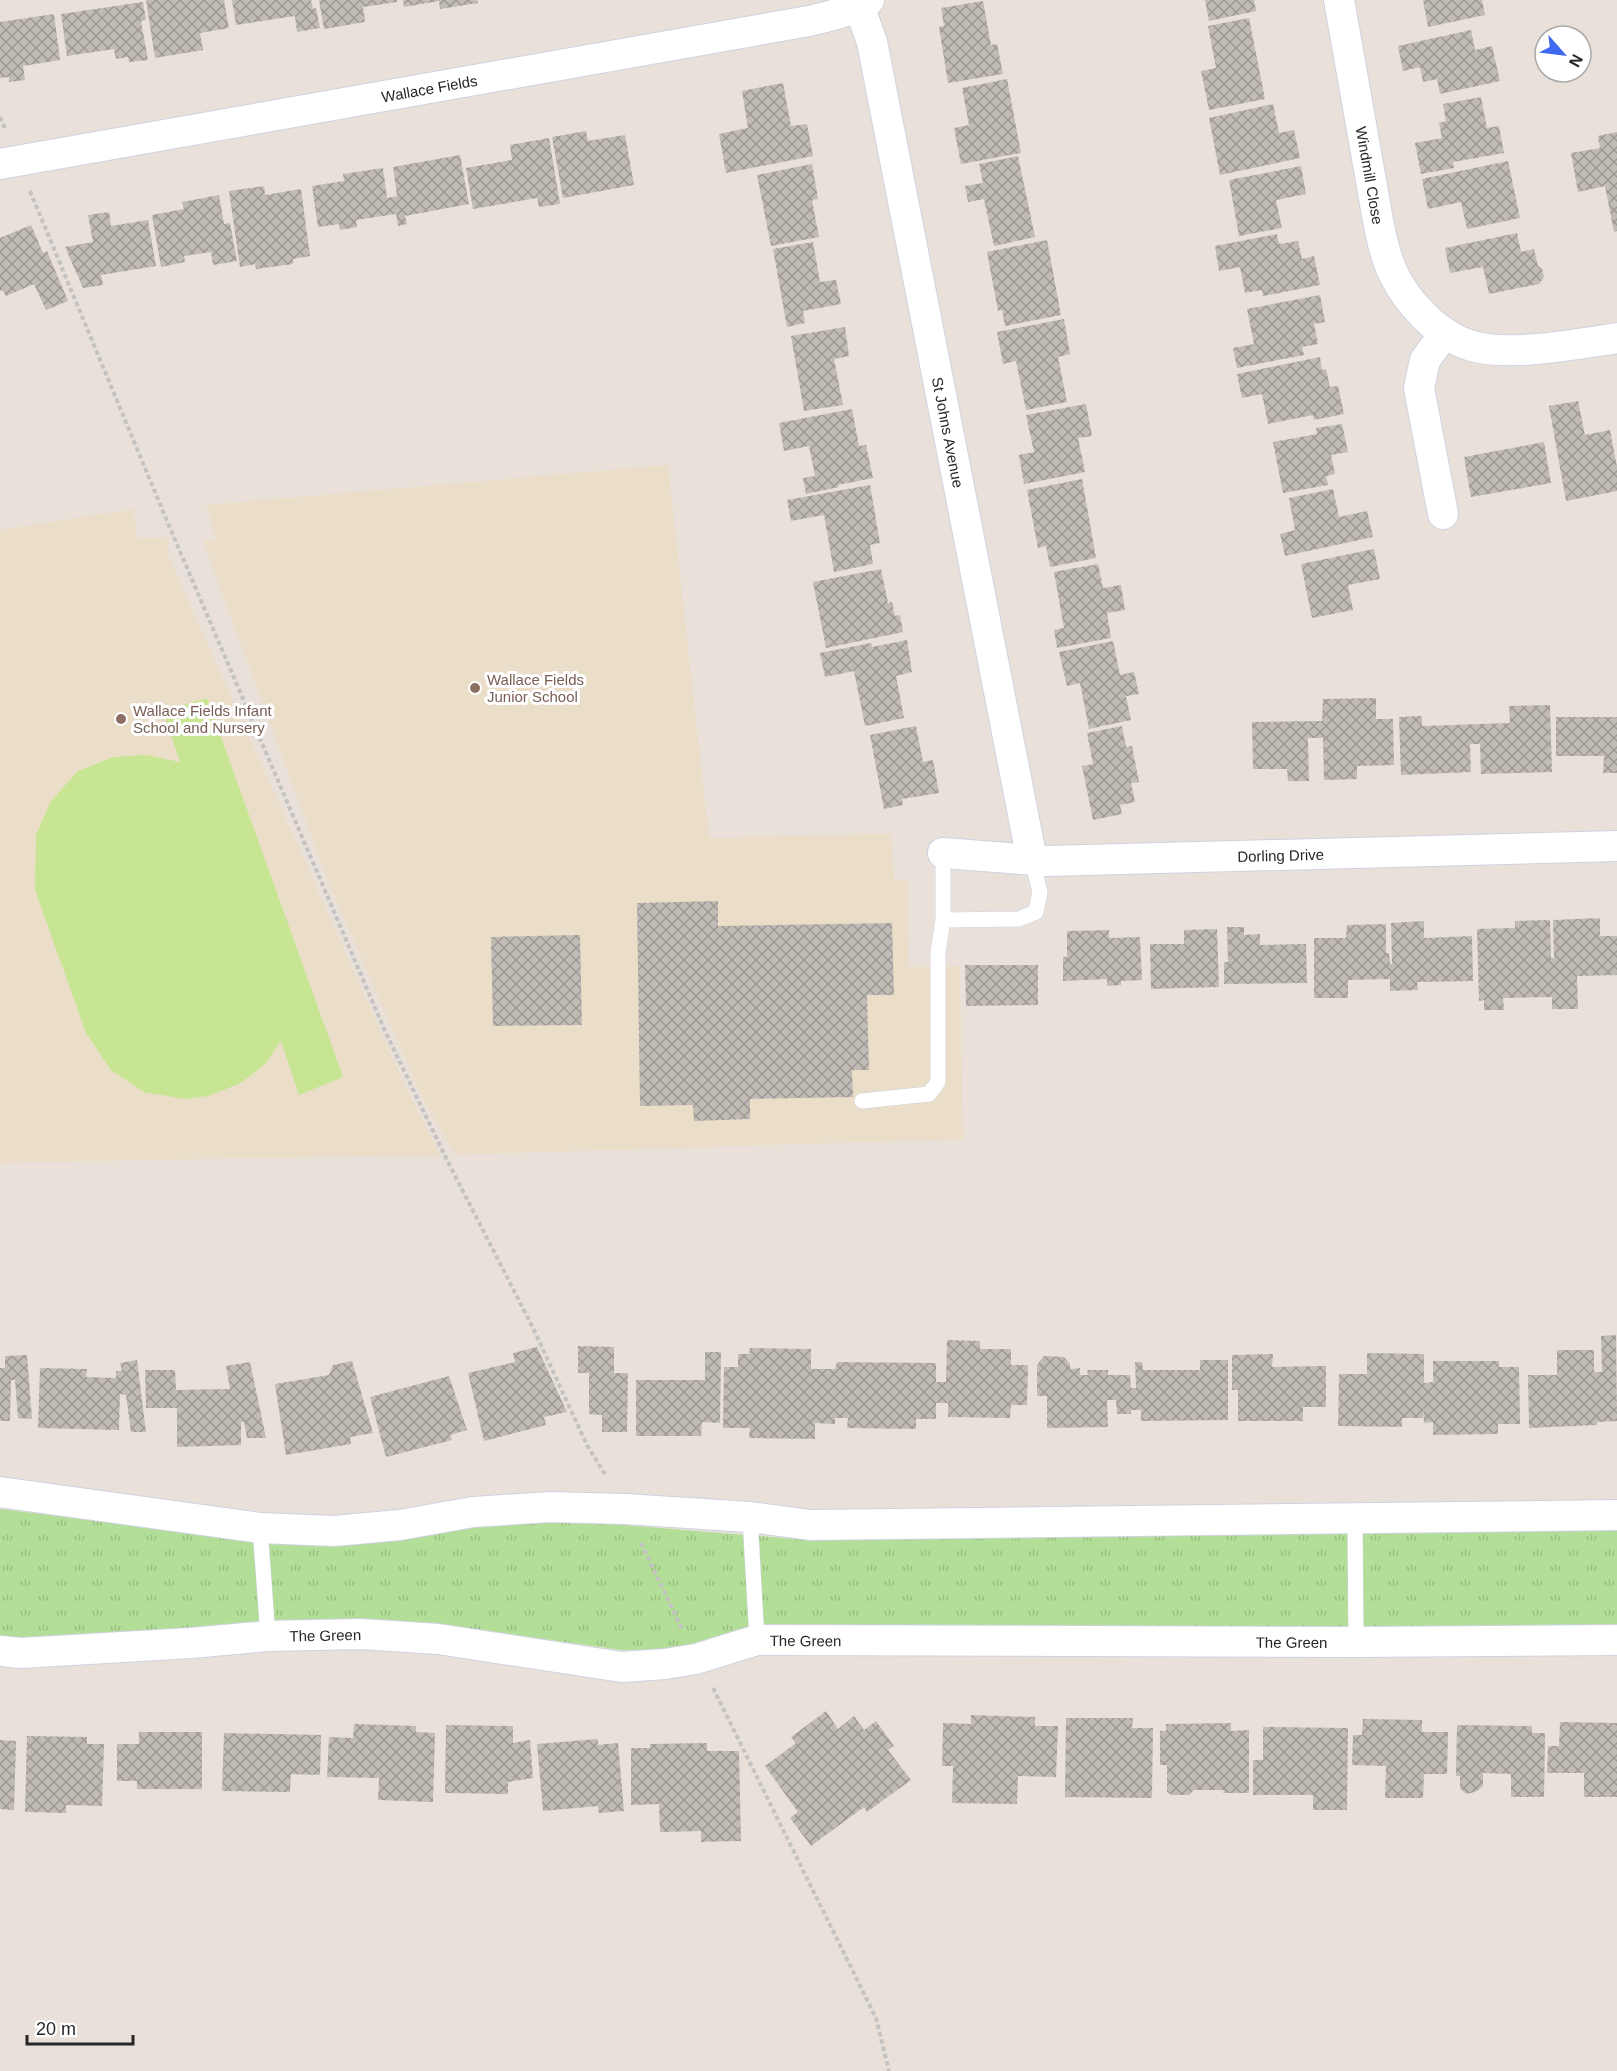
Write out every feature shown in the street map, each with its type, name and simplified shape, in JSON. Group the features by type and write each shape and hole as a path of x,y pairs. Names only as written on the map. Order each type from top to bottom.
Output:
{"street":[{"name":"Windmill Close","path":"1339,0 1381,231 1393,273 1413,304 1444,334 1472,346 1510,350 1617,339"},
{"name":"Wallace Fields","path":"0,164 809,21 835,15 864,3"},
{"name":"St Johns Avenue","path":"864,3 1032,860"},
{"path":"1443,514 1419,388 1425,360 1444,334"},
{"name":"Dorling Drive","path":"943,853 1047,861 1617,846"},
{"path":"0,1492 260,1528 334,1531 400,1525 473,1512 550,1507 750,1517 810,1525 1617,1515"},
{"name":"The Green","path":"0,1651 21,1653 268,1636 361,1634 438,1639 622,1667 696,1659 757,1640 1356,1642 1617,1640"}],"lane":[{"path":"862,1101 929,1094 938,1082 938,952 944,920 943,853"},
{"path":"944,920 1019,919 1036,912 1040,892 1032,860"},
{"path":"750,1517 757,1640"},
{"path":"1355,1520 1356,1642"},
{"path":"260,1528 268,1636"}],"path":[{"path":"27,184 167,521 386,1031 445,1156 533,1328 587,1445 625,1509 696,1659 710,1682 876,2018 889,2071"}],"shaded area":[{"name":"Wallace Fields Junior School","path":"668,465 709,838 891,834 894,880 907,879 908,967 960,966 963,1139 455,1155 422,1097 327,879 203,541 217,541 206,505"},
{"name":"Wallace Fields Infant School and Nursery","path":"134,509 137,539 169,537 168,555 408,1092 441,1157 365,1156 0,1163 0,530"}],"green space":[{"path":"207,698 343,1077 299,1095 281,1041 265,1064 241,1083 208,1096 185,1099 144,1092 111,1070 86,1033 35,890 36,835 51,801 78,771 113,757 146,755 180,762 163,711"},
{"path":"0,1509 227,1537 466,1527 549,1519 808,1540 1617,1528 1617,1627 621,1650 440,1624 365,1620 23,1639 0,1638"}],"building":[{"path":"146,0 224,0 229,28 200,33 203,50 155,58"},
{"path":"232,0 311,0 313,9 316,8 320,28 297,32 295,16 236,25"},
{"path":"319,0 397,0 397,2 363,7 365,22 324,29"},
{"path":"403,0 477,0 478,3 440,9 439,1 404,7"},
{"path":"1205,0 1254,0 1256,11 1209,21"},
{"path":"1423,0 1482,0 1485,15 1428,27"},
{"path":"983,1 991,45 997,44 1003,74 948,83 939,27 944,26 941,8"},
{"path":"143,2 146,20 141,21 148,60 129,62 128,57 116,59 114,49 67,56 61,14"},
{"path":"54,14 60,60 23,66 25,80 9,82 9,77 0,78 0,22"},
{"path":"1249,18 1265,99 1209,110 1201,71 1216,68 1208,26"},
{"path":"1471,30 1475,50 1492,46 1500,81 1440,94 1437,79 1423,82 1420,67 1403,71 1398,46"},
{"path":"1007,79 1021,153 961,164 954,128 969,125 962,88"},
{"path":"783,83 791,126 807,124 813,156 726,173 719,134 748,128 742,91"},
{"path":"1481,97 1487,128 1499,126 1504,153 1453,162 1454,168 1421,174 1415,143 1442,138 1439,123 1446,121 1443,104"},
{"path":"1273,104 1279,133 1294,130 1300,158 1220,175 1209,118"},
{"path":"586,131 588,141 625,135 634,185 563,198 552,137"},
{"path":"1617,132 1617,231 1614,232 1605,186 1578,192 1571,153 1600,148 1598,136"},
{"path":"549,138 560,204 539,207 537,198 473,209 466,168 512,160 510,145"},
{"path":"460,155 469,204 405,216 407,224 398,226 396,214 356,220 357,227 340,230 339,224 318,227 312,186 344,181 343,174 383,168 387,198 393,197 397,196 393,167"},
{"path":"1018,156 1035,237 994,246 984,199 968,202 965,186 983,183 979,164"},
{"path":"1508,161 1520,218 1467,229 1461,202 1428,209 1422,179"},
{"path":"812,164 818,199 812,200 819,237 771,246 757,175"},
{"path":"1301,166 1306,194 1276,200 1282,228 1239,236 1229,180"},
{"path":"264,186 265,195 301,189 310,256 293,259 293,264 256,269 255,264 240,267 229,191"},
{"path":"219,195 224,224 230,223 237,261 213,265 211,252 184,256 185,262 161,267 152,215 184,209 182,202"},
{"path":"109,212 111,226 148,220 156,266 101,275 103,285 83,288 65,247 93,242 88,215"},
{"path":"31,225 43,253 47,251 68,301 46,310 34,284 6,296 3,290 0,291 0,238"},
{"path":"1517,233 1521,252 1534,249 1538,266 1542,269 1544,277 1539,284 1489,294 1483,267 1450,273 1445,248"},
{"path":"1277,234 1279,244 1298,241 1302,259 1314,256 1320,285 1263,296 1262,290 1245,293 1240,267 1219,271 1215,246"},
{"path":"1047,240 1061,315 1005,326 1002,310 998,311 987,252"},
{"path":"813,242 820,282 836,280 841,304 803,311 805,323 787,327 773,249"},
{"path":"1320,295 1325,322 1314,324 1318,344 1302,347 1304,355 1237,368 1233,348 1254,344 1247,309"},
{"path":"1064,319 1070,354 1058,357 1067,402 1026,410 1016,361 1003,364 997,332"},
{"path":"845,327 849,356 834,359 843,405 804,411 791,336"},
{"path":"1320,357 1322,370 1326,369 1330,387 1338,386 1344,414 1314,420 1313,415 1268,424 1262,394 1242,398 1237,374"},
{"path":"1578,401 1585,435 1610,430 1617,467 1617,491 1566,501 1549,406"},
{"path":"1086,404 1092,436 1078,438 1085,472 1024,484 1019,455 1034,452 1026,415"},
{"path":"852,409 859,446 866,445 873,478 806,494 803,478 815,476 809,446 784,451 779,423"},
{"path":"1342,424 1348,452 1331,455 1335,474 1326,476 1328,485 1283,493 1273,442 1317,434 1316,428"},
{"path":"1544,442 1551,483 1471,497 1464,457"},
{"path":"1082,479 1096,558 1050,567 1046,546 1038,548 1027,490"},
{"path":"870,485 880,543 870,545 873,564 834,572 824,515 791,521 787,500"},
{"path":"1333,489 1339,517 1367,511 1373,537 1285,556 1280,534 1295,530 1289,498"},
{"path":"1374,549 1380,579 1348,585 1353,610 1312,618 1301,564"},
{"path":"1098,564 1103,588 1121,585 1125,610 1107,613 1111,638 1057,648 1054,630 1064,628 1054,572"},
{"path":"881,569 888,603 892,602 895,616 900,615 903,632 826,648 813,582"},
{"path":"907,640 912,672 896,676 904,718 865,726 854,671 825,677 820,653 871,643 872,647"},
{"path":"1113,641 1120,675 1134,672 1139,694 1126,696 1131,720 1089,729 1080,683 1067,686 1059,652"},
{"path":"1376,698 1376,719 1393,719 1394,765 1357,766 1357,779 1324,780 1323,738 1308,738 1309,781 1288,781 1287,769 1253,769 1252,722 1322,721 1323,699"},
{"path":"1550,705 1552,772 1481,774 1480,744 1470,744 1471,772 1401,775 1399,717 1422,716 1422,726 1510,723 1509,706"},
{"path":"1556,717 1617,717 1617,773 1603,773 1604,756 1556,756"},
{"path":"916,726 923,762 933,760 939,793 902,799 903,805 884,809 870,735"},
{"path":"1122,726 1126,747 1132,746 1139,782 1131,783 1135,802 1120,805 1122,814 1093,820 1082,766 1093,764 1087,733"},
{"path":"718,901 718,926 892,923 894,995 867,995 869,1070 852,1070 853,1097 750,1099 750,1119 694,1121 693,1105 640,1106 637,903"},
{"path":"1600,918 1600,936 1617,936 1617,975 1577,976 1578,1009 1552,1009 1552,997 1503,998 1504,1010 1484,1010 1484,1000 1479,1001 1477,929 1515,928 1515,921 1550,920 1551,958 1554,958 1553,920"},
{"path":"1424,921 1424,938 1472,936 1473,981 1417,982 1418,990 1390,991 1390,979 1348,980 1348,998 1314,998 1314,938 1346,938 1347,925 1386,924 1386,953 1389,953 1390,964 1392,964 1391,923"},
{"path":"1227,927 1244,927 1244,935 1260,934 1260,945 1306,944 1307,983 1224,984 1224,962 1228,962"},
{"path":"1217,929 1219,987 1151,989 1150,944 1184,944 1184,930"},
{"path":"1109,930 1109,938 1140,937 1142,980 1121,981 1121,985 1107,986 1107,979 1063,981 1063,957 1067,957 1067,931"},
{"path":"580,935 582,1025 493,1026 491,937"},
{"path":"965,965 1038,965 1038,1005 966,1006"},
{"path":"1616,1335 1617,1421 1597,1422 1597,1425 1529,1428 1528,1375 1557,1375 1557,1350 1594,1350 1594,1372 1602,1372 1601,1336"},
{"path":"947,1340 980,1341 980,1349 1011,1349 1011,1365 1028,1365 1027,1405 1011,1405 1010,1418 948,1417 948,1403 936,1403 936,1419 916,1419 916,1429 847,1428 848,1418 835,1418 835,1424 815,1423 815,1439 749,1438 750,1428 723,1428 724,1367 738,1367 738,1354 749,1354 750,1348 811,1349 811,1369 835,1369 837,1362 936,1363 936,1382 946,1382"},
{"path":"578,1346 614,1347 614,1373 628,1373 627,1432 602,1432 602,1415 589,1414 589,1373 578,1373"},
{"path":"537,1347 567,1412 544,1417 546,1425 484,1441 468,1373 515,1362 513,1353"},
{"path":"705,1352 721,1352 720,1423 702,1422 701,1436 636,1436 636,1380 705,1380"},
{"path":"1367,1353 1424,1354 1424,1383 1433,1382 1433,1361 1499,1361 1499,1367 1519,1367 1520,1424 1498,1424 1498,1434 1433,1435 1433,1422 1424,1423 1423,1406 1423,1418 1402,1418 1402,1427 1338,1426 1339,1374 1367,1374"},
{"path":"1273,1354 1272,1367 1326,1366 1326,1407 1303,1407 1303,1421 1238,1421 1238,1390 1232,1390 1232,1355"},
{"path":"27,1355 32,1419 18,1418 15,1380 11,1380 10,1421 0,1421 0,1368 5,1368 5,1356"},
{"path":"1044,1356 1064,1357 1070,1364 1070,1369 1080,1368 1080,1375 1088,1375 1087,1370 1108,1370 1108,1375 1130,1375 1131,1388 1136,1388 1135,1362 1142,1362 1143,1370 1200,1370 1200,1360 1228,1360 1228,1420 1141,1421 1141,1410 1131,1410 1131,1414 1117,1414 1116,1400 1107,1400 1108,1427 1047,1428 1047,1396 1037,1396 1037,1365"},
{"path":"137,1360 146,1432 131,1432 126,1395 120,1394 119,1430 38,1428 40,1368 87,1369 86,1377 116,1378 116,1371 122,1371 120,1363"},
{"path":"352,1361 373,1433 350,1437 351,1444 286,1455 275,1384 329,1375 333,1365"},
{"path":"250,1362 266,1438 247,1438 244,1422 241,1422 241,1445 177,1447 177,1408 146,1408 145,1370 175,1370 176,1390 230,1389 226,1366"},
{"path":"449,1376 467,1430 450,1435 452,1440 386,1457 370,1397"},
{"path":"826,1711 838,1729 854,1716 864,1730 876,1721 894,1746 888,1750 911,1780 867,1812 864,1807 811,1846 790,1818 798,1812 765,1766 796,1743 791,1737"},
{"path":"971,1715 1035,1717 1035,1726 1058,1726 1056,1777 1018,1776 1017,1804 952,1803 953,1766 942,1766 943,1723 971,1724"},
{"path":"1066,1718 1133,1718 1132,1728 1153,1728 1152,1798 1065,1797"},
{"path":"1363,1719 1422,1720 1422,1732 1448,1732 1447,1774 1424,1774 1423,1798 1385,1798 1386,1766 1352,1765 1353,1735 1362,1735"},
{"path":"1560,1722 1617,1723 1617,1797 1584,1797 1584,1773 1547,1773 1548,1746 1559,1746"},
{"path":"1231,1723 1231,1731 1249,1730 1249,1793 1194,1790 1189,1795 1172,1795 1167,1792 1167,1765 1160,1765 1160,1731 1166,1731 1166,1724"},
{"path":"354,1724 416,1726 416,1732 435,1733 433,1802 378,1800 379,1778 327,1777 329,1737 353,1738"},
{"path":"446,1725 513,1726 513,1743 530,1740 533,1778 508,1782 508,1794 445,1793"},
{"path":"1457,1725 1532,1726 1532,1733 1545,1733 1544,1797 1511,1797 1511,1774 1483,1773 1483,1786 1475,1792 1466,1794 1460,1788 1460,1776 1456,1776"},
{"path":"1263,1727 1348,1728 1347,1810 1313,1810 1313,1795 1253,1795 1253,1760 1263,1760"},
{"path":"139,1732 202,1732 202,1789 137,1789 137,1781 117,1781 117,1744 139,1744"},
{"path":"224,1733 321,1735 320,1775 291,1774 290,1792 222,1791"},
{"path":"27,1736 87,1737 87,1744 104,1744 102,1806 66,1805 66,1813 25,1812"},
{"path":"598,1739 598,1745 618,1743 624,1811 599,1813 598,1806 543,1811 537,1744"},
{"path":"0,1740 16,1741 14,1810 0,1809"},
{"path":"707,1743 707,1751 739,1751 741,1841 701,1842 701,1831 660,1832 659,1804 631,1805 631,1748 650,1748 650,1744"}],"place":[{"name":"Wallace Fields Junior School","path":"475,688"},
{"name":"Wallace Fields Infant School and Nursery","path":"121,719"}]}
